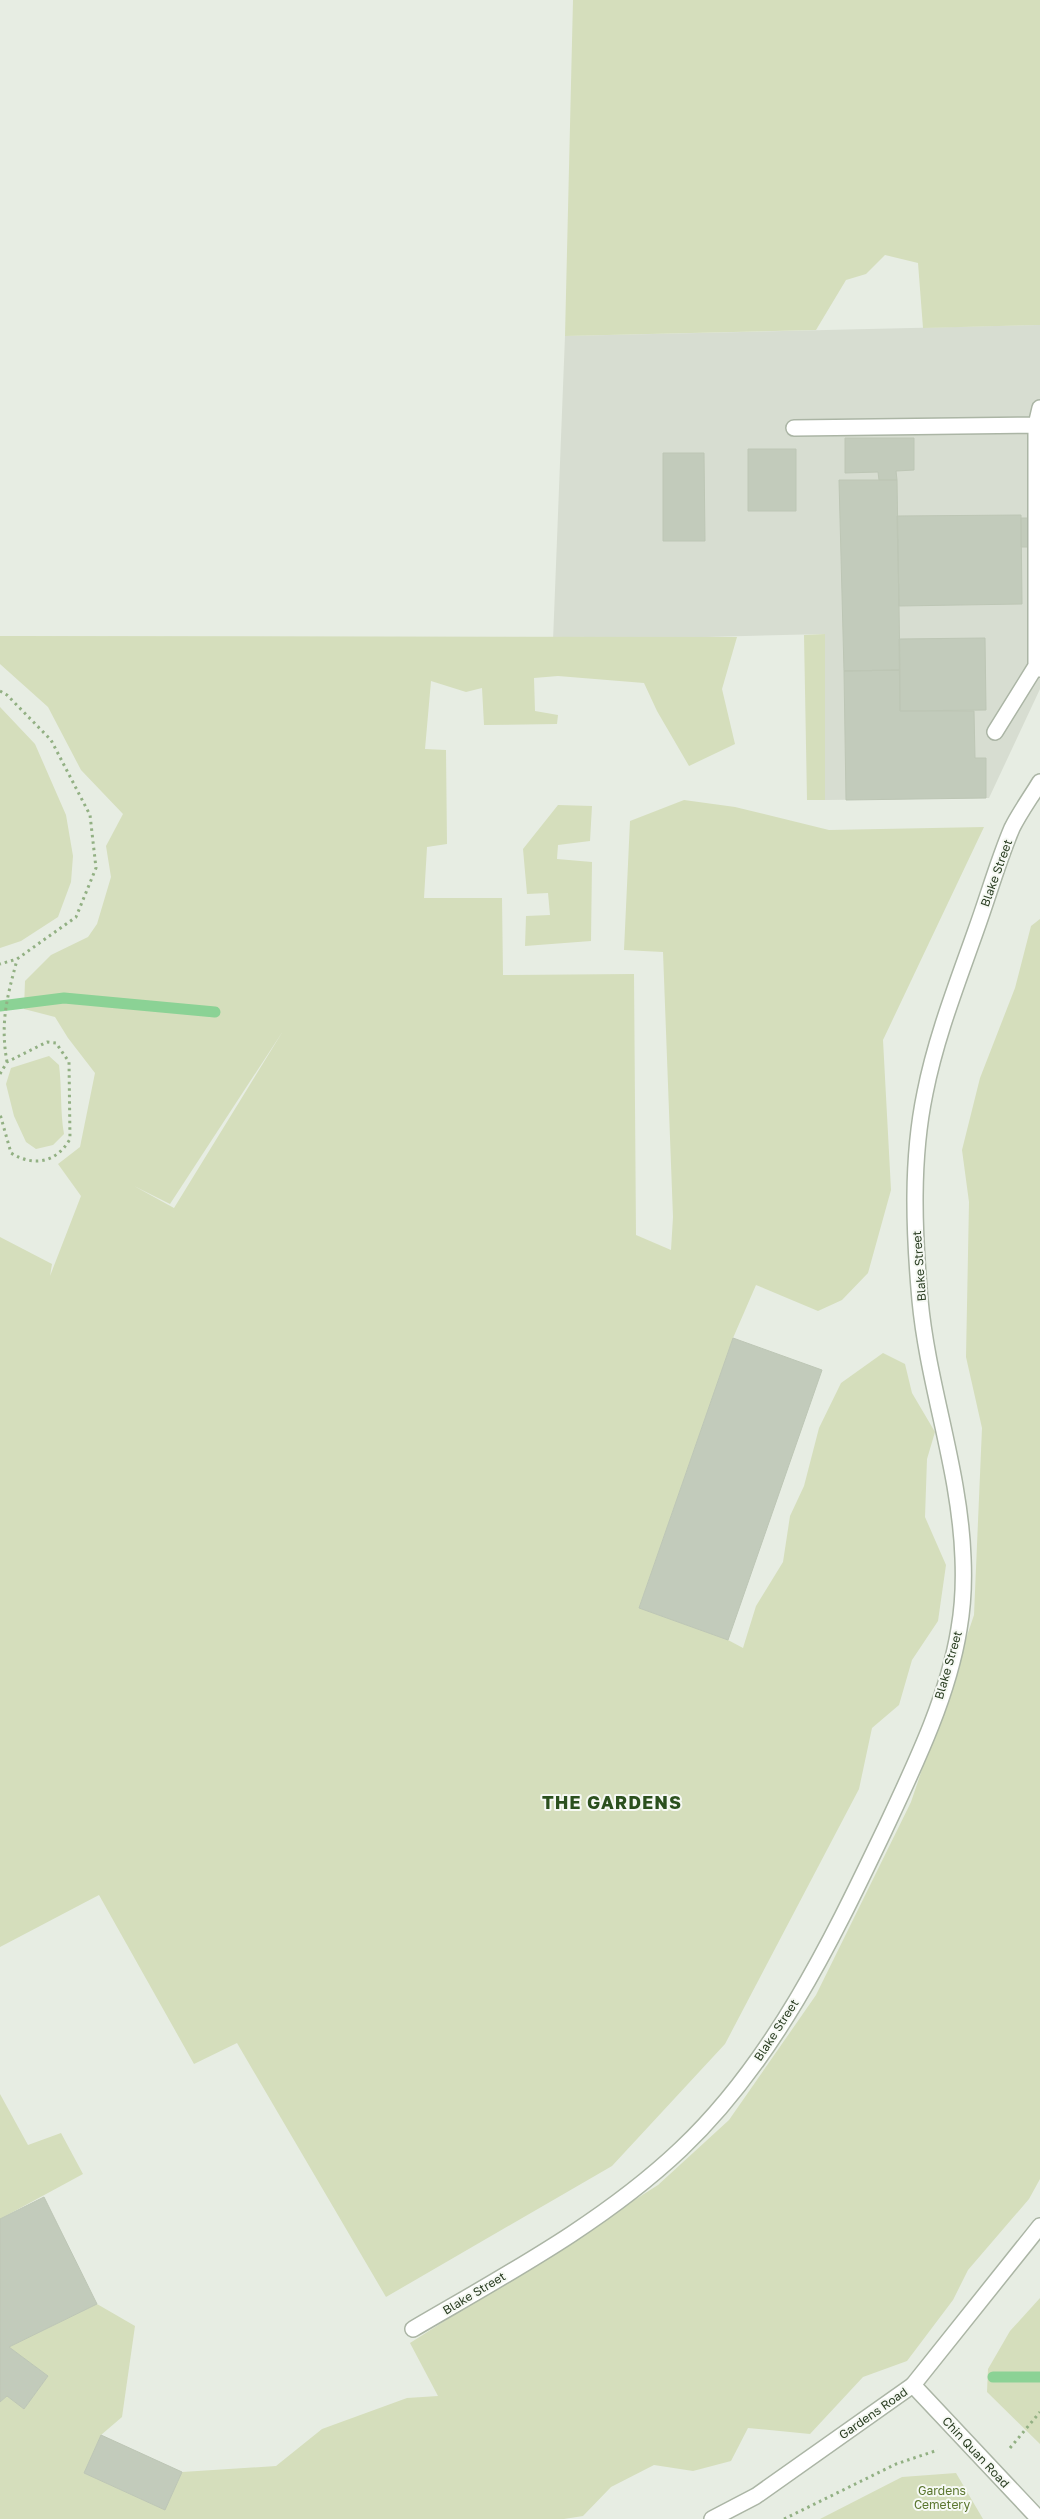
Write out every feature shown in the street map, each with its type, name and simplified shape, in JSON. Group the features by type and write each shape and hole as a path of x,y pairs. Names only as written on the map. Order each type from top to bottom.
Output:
{"street":[{"path":"995,732 1038,668 1036,425 1040,408"},
{"path":"794,428 1036,425"},
{"name":"Blake Street","path":"413,2329 526,2262 592,2218 641,2183 680,2150 716,2113 756,2062 803,1988 851,1901 919,1758 946,1679 959,1632 963,1574 960,1517 921,1304 916,1224 917,1157 924,1096 937,1042 1013,826 1040,782"},
{"name":"Gardens Road","path":"712,2519 756,2496 913,2385 1040,2226"},
{"name":"Chin Quan Road","path":"913,2385 1039,2519"}],"path":[{"path":"0,691 7,695 51,740 90,815 96,868 76,917 17,959 0,964"},
{"path":"0,1074 6,1062 3,1024 6,1002 17,959"},
{"path":"0,1114 11,1153 25,1161 48,1160 65,1148 70,1139 69,1062 56,1043 47,1042 6,1062"},
{"path":"1008,2451 1040,2412"},
{"path":"784,2519 896,2464 941,2448"}],"shaded area":[{"path":"1040,325 1040,689 989,798 825,800 825,634 553,641 565,336"}],"green space":[{"path":"573,0 1040,0 1040,325 923,328 918,263 885,255 866,274 846,280 816,330 565,336"},
{"path":"825,634 825,800 807,800 804,635"},
{"path":"0,636 737,637 722,689 735,744 689,766 657,711 644,683 558,676 534,678 535,711 558,715 557,724 484,725 482,688 466,692 431,681 425,749 446,750 447,844 427,847 424,898 502,898 503,975 634,974 636,1235 671,1250 673,1217 663,952 624,950 630,821 684,800 735,807 829,830 984,827 883,1040 891,1190 868,1273 842,1300 818,1311 756,1285 733,1338 639,1608 728,1640 743,1648 756,1606 783,1562 790,1516 804,1486 819,1428 841,1383 883,1353 905,1364 912,1393 935,1432 927,1459 925,1517 946,1565 938,1621 912,1660 899,1705 872,1728 859,1789 725,2044 612,2166 386,2297 237,2043 194,2064 99,1895 0,1947 0,1237 52,1264 50,1276 81,1196 58,1164 80,1147 95,1073 68,1038 55,1017 24,1009 25,981 51,955 88,937 97,924 111,877 106,846 123,814 81,770 48,707 0,664","holes":["283,1031 174,1208 134,1186 170,1204"]},
{"path":"0,707 35,744 66,815 73,856 71,882 58,917 21,941 0,948"},
{"path":"558,805 592,806 590,841 558,845 557,859 592,862 591,941 525,946 526,916 550,915 548,893 527,894 523,849"},
{"path":"1040,919 1040,2179 1029,2199 968,2270 953,2300 907,2361 863,2377 810,2434 748,2428 731,2461 693,2471 654,2465 611,2487 583,2516 564,2519 0,2519 0,2402 7,2396 24,2409 48,2376 9,2347 97,2304 135,2326 122,2417 101,2435 84,2473 165,2510 182,2472 276,2466 322,2429 407,2398 438,2396 410,2343 658,2185 729,2120 816,1995 911,1802 974,1615 982,1428 966,1357 969,1202 962,1150 980,1078 1015,988 1031,926"},
{"path":"49,1056 59,1065 64,1134 53,1145 36,1149 26,1142 14,1116 6,1084 11,1068"},
{"path":"0,2094 28,2145 61,2133 83,2174 0,2219"},
{"path":"1040,2298 1040,2444 987,2392 988,2369 1010,2331"},
{"name":"Gardens Cemetery","path":"956,2473 983,2519 820,2519 902,2477"}],"building":[{"path":"845,438 914,438 914,470 896,471 897,480 879,480 878,472 845,473"},
{"path":"748,449 796,449 796,511 748,511"},
{"path":"663,453 704,453 705,541 663,541"},
{"path":"839,480 897,480 900,670 844,671"},
{"path":"1021,515 1022,604 899,606 897,516"},
{"path":"1021,518 1040,518 1040,547 1021,547"},
{"path":"985,638 986,710 900,711 899,639"},
{"path":"900,670 900,711 974,711 975,758 986,758 986,798 846,800 844,671"},
{"path":"733,1338 822,1370 728,1640 639,1608"},
{"path":"44,2197 97,2304 9,2347 48,2376 24,2409 7,2396 0,2402 0,2219"},
{"path":"101,2435 182,2472 165,2510 84,2473"}],"waterway":[{"path":"0,1006 64,998 215,1012"},
{"path":"993,2377 1040,2377"}],"district":[{"name":"THE GARDENS","path":"612,1802"}]}
